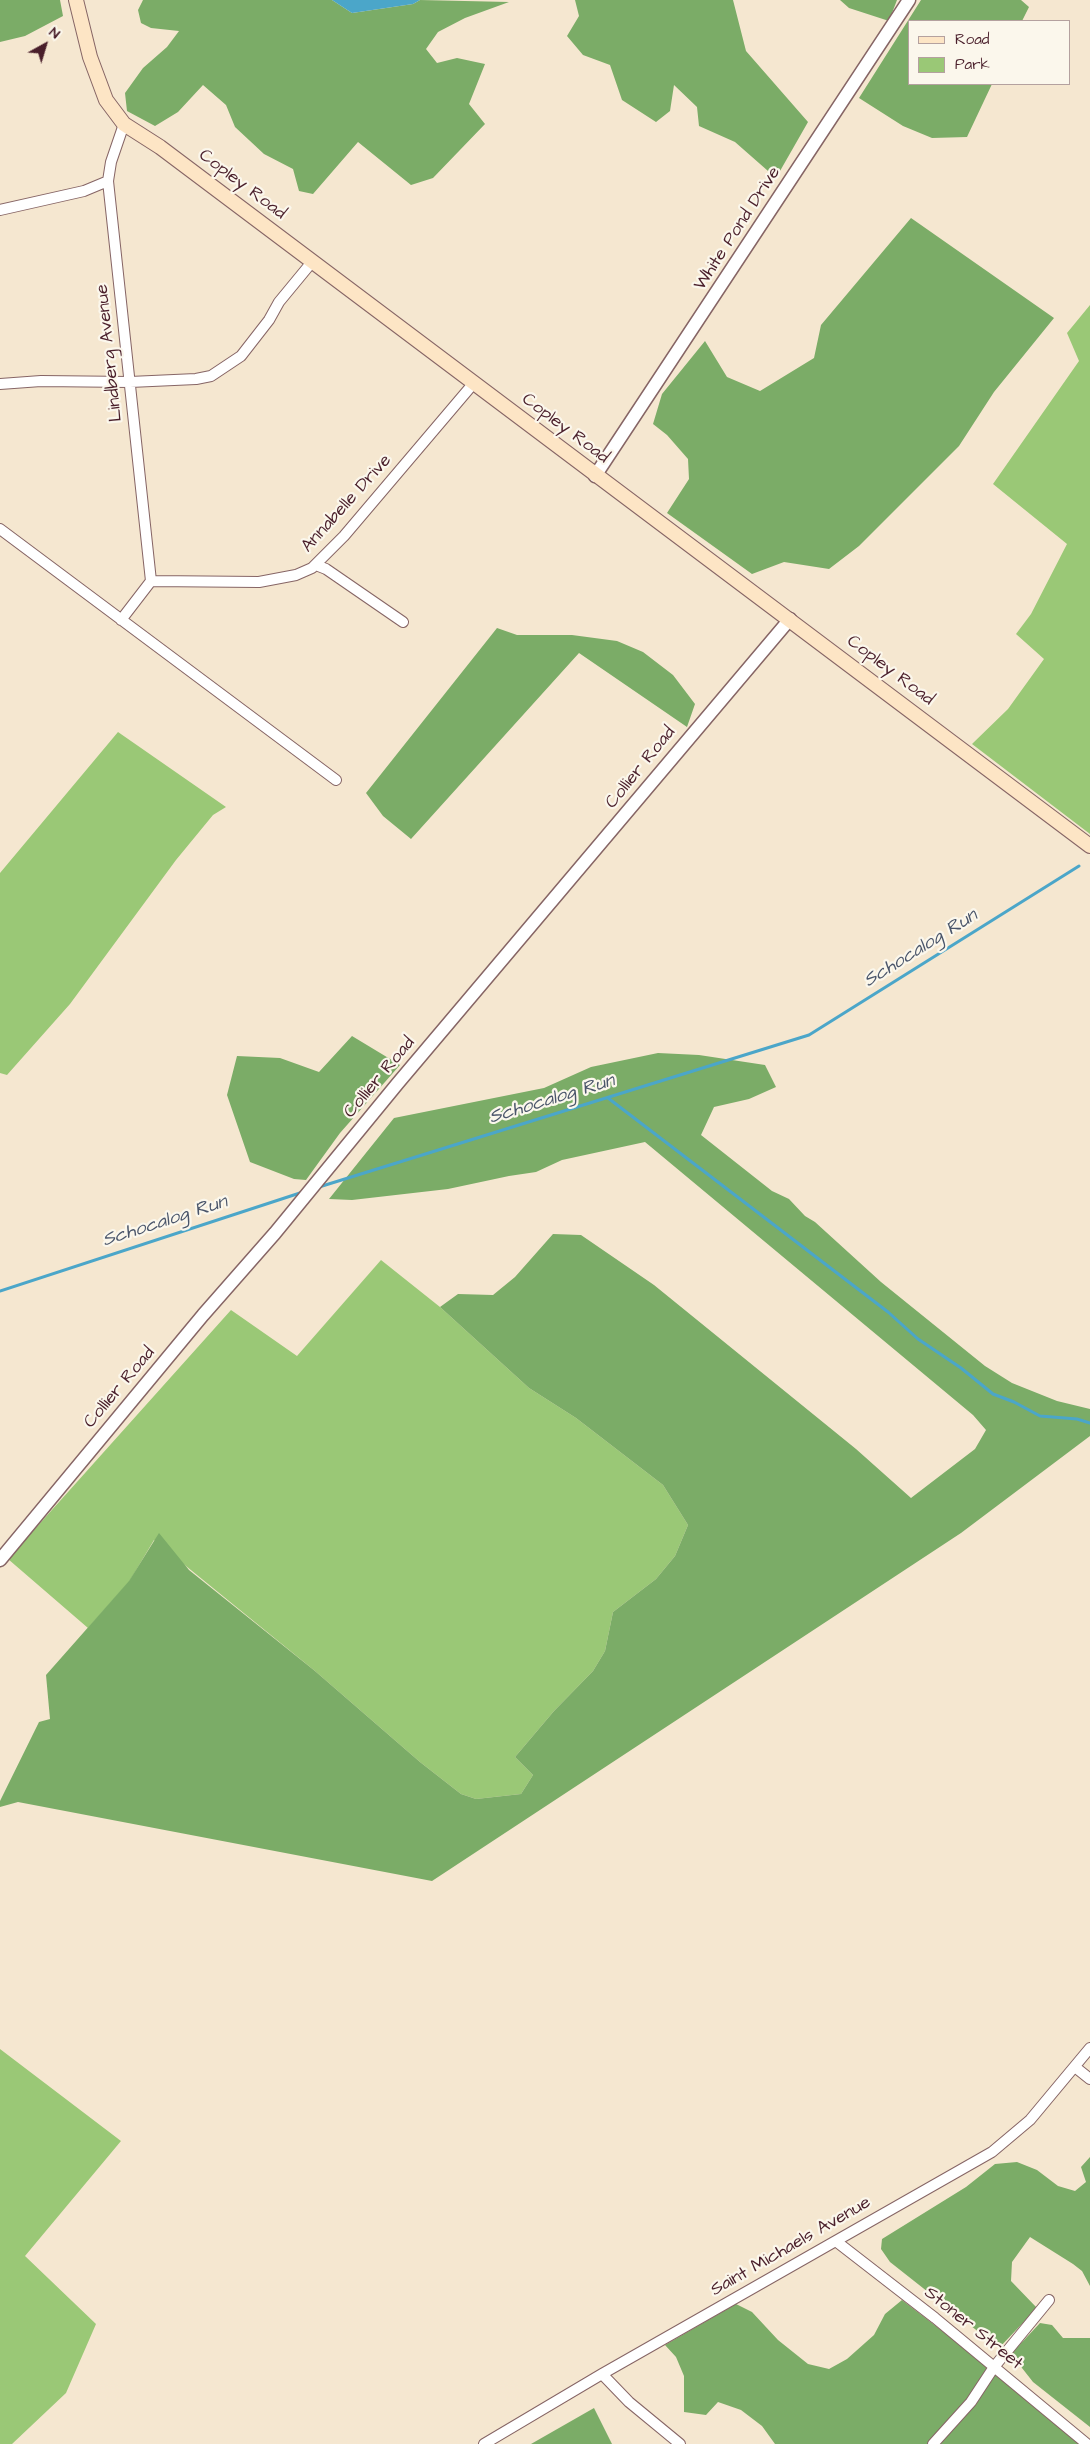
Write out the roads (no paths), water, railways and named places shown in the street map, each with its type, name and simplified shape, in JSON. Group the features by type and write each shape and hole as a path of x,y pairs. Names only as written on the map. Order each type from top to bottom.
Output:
{"main road":[{"name":"Copley Road","path":"76,0 90,57 106,100 124,124 160,147 595,476 790,619 1090,846"}],"street":[{"name":"White Pond Drive","path":"595,476 909,0"},
{"name":"Lindberg Avenue","path":"124,124 111,162 108,181 151,581"},
{"path":"0,210 84,191 108,181"},
{"path":"0,384 41,381 130,382 196,379 212,376 241,356 269,320 285,295 312,262"},
{"name":"Annabelle Drive","path":"151,581 259,582 296,575 316,565 344,536 473,384"},
{"path":"0,529 336,780"},
{"path":"316,565 326,569 403,622"},
{"path":"121,620 151,581"},
{"name":"Collier Road","path":"0,1560 203,1315 299,1204 626,816 739,677 790,619"},
{"name":"Saint Michaels Avenue","path":"484,2444 602,2374 837,2242 883,2213 954,2175 1006,2142 1030,2120 1090,2048"},
{"path":"1075,2067 1090,2079"},
{"name":"Stoner Street","path":"837,2242 994,2367 1086,2444"},
{"path":"933,2444 976,2396 994,2367 1049,2300"},
{"path":"602,2374 629,2402 680,2444"}],"water":[{"path":"332,0 420,0 413,4 352,13"}],"waterway":[{"name":"Schocalog Run","path":"319,1187 809,1035 1079,866"},
{"path":"608,1098 888,1312 918,1339 961,1368 993,1394 1014,1402 1040,1416 1077,1419 1090,1423"},
{"name":"Schocalog Run","path":"0,1291 303,1192"}]}
